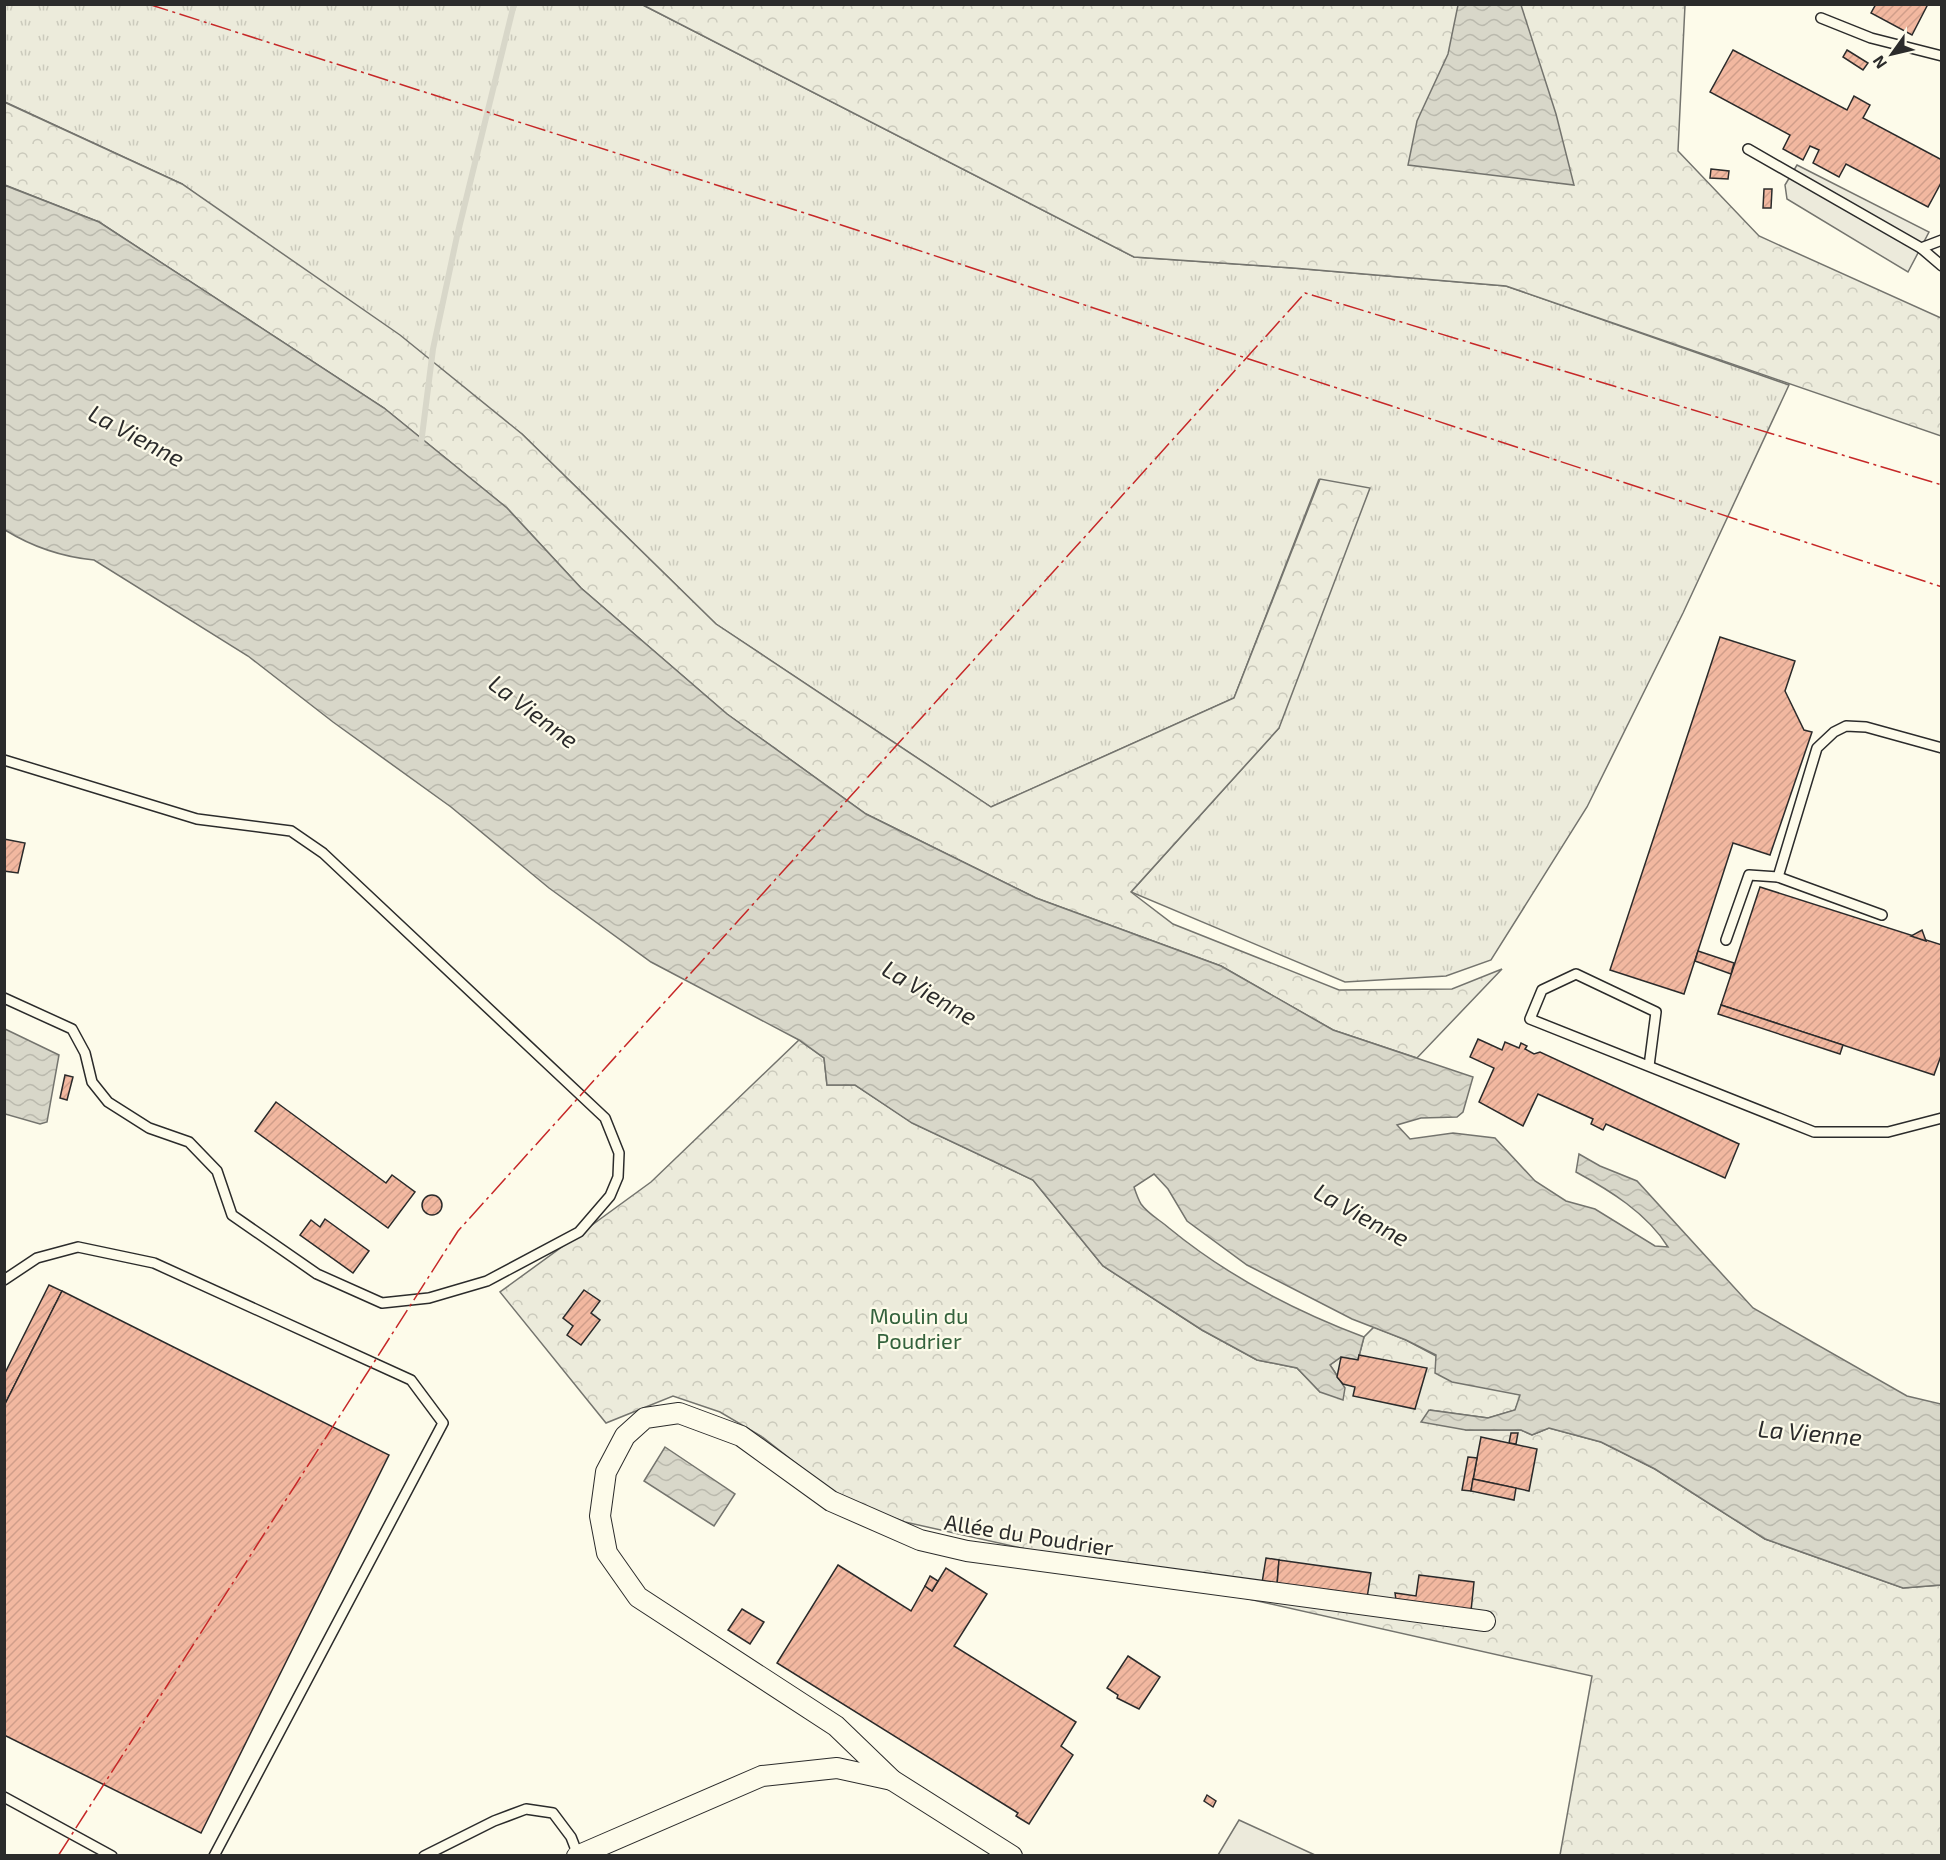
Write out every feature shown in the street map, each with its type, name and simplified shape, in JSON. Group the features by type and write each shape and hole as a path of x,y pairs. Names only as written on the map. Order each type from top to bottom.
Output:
{"street":[{"name":"Allée du Poudrier","path":"1012,1856 892,1780 836,1726 638,1597 607,1553 600,1516 606,1473 625,1436 645,1418 679,1413 741,1436 831,1501 920,1540 958,1549 1485,1621"},
{"path":"578,1855 762,1776 837,1768 892,1780"}],"lane":[{"path":"1821,18 1871,38 1941,57"},
{"path":"1748,149 1920,248 1941,266"},
{"path":"1920,248 1941,240"},
{"path":"1778,877 1817,748 1834,732 1846,726 1866,728 1941,748"},
{"path":"4,760 197,819 291,831 323,854 605,1118 619,1153 618,1176 610,1196 579,1232 487,1281 429,1298 382,1303 317,1274 232,1215 217,1171 189,1142 149,1128 108,1102 92,1082 85,1053 72,1029 4,998"},
{"path":"1726,940 1749,875 1778,877 1882,915"},
{"path":"1649,1066 1656,1012 1576,974 1542,990 1530,1019 1814,1132 1888,1132 1941,1118"},
{"path":"4,1280 37,1258 78,1247 154,1263 411,1380 443,1423 214,1856"},
{"path":"4,1797 112,1856"},
{"path":"424,1856 494,1821 526,1809 553,1813 571,1837 578,1855"}],"green space":[{"path":"5,5 643,5 1134,257 1506,286 1789,385 1683,613 1587,807 1491,960 1446,976 1345,982 1131,892 1279,728 1319,479 1234,698 991,807 716,624 522,434 182,184 5,102"},
{"path":"643,5 1685,5 1678,151 1759,236 1941,318 1941,436 1506,286 1134,257"},
{"path":"4,102 182,184 400,335 522,434 716,624 991,807 1234,698 1320,479 1370,488 1279,728 1131,892 1173,924 1339,990 1452,989 1502,969 1417,1058 1333,1030 1221,966 1036,898 866,814 727,714 581,588 507,508 384,408 99,222 5,185"},
{"name":"Moulin du Poudrier","path":"799,1040 824,1058 827,1085 855,1085 913,1123 1033,1180 1103,1266 1202,1330 1257,1360 1297,1368 1320,1392 1343,1384 1330,1365 1341,1357 1358,1360 1364,1337 1374,1327 1406,1340 1500,1390 1521,1395 1515,1410 1488,1418 1430,1410 1466,1430 1521,1430 1532,1435 1549,1428 1601,1442 1655,1469 1765,1539 1903,1588 1941,1585 1941,1855 1560,1855 1592,1676 905,1522 864,1507 829,1489 761,1436 720,1412 673,1396 606,1423 500,1292 651,1182"}],"shaded area":[{"path":"1797,165 1929,232 1908,272 1787,199 1785,185"},
{"path":"1239,1820 1315,1855 1218,1855"}],"water":[{"path":"1458,5 1521,5 1556,114 1574,185 1408,165 1417,121 1448,54"},
{"name":"La Vienne","path":"4,185 99,222 384,408 507,508 581,588 727,714 866,814 1036,898 1221,966 1333,1030 1473,1077 1463,1112 1457,1117 1421,1118 1397,1125 1410,1139 1453,1133 1495,1138 1535,1181 1566,1201 1595,1209 1655,1246 1668,1247 1638,1213 1576,1172 1579,1154 1600,1166 1637,1181 1753,1308 1907,1396 1941,1404 1941,1585 1903,1588 1765,1539 1655,1469 1601,1442 1549,1428 1532,1435 1521,1430 1466,1430 1421,1422 1429,1410 1488,1418 1515,1410 1520,1395 1452,1382 1435,1373 1436,1355 1406,1340 1352,1319 1247,1265 1187,1221 1168,1189 1154,1174 1134,1187 1141,1204 1154,1217 1214,1261 1262,1290 1312,1316 1364,1337 1358,1360 1341,1357 1330,1365 1345,1388 1343,1400 1320,1392 1297,1368 1257,1360 1202,1330 1103,1266 1033,1180 912,1123 855,1085 827,1085 824,1058 799,1040 651,962 549,888 451,807 333,722 248,656 94,560 48,550 5,530"},
{"path":"5,1029 59,1055 47,1122 40,1124 5,1114"},
{"path":"665,1447 735,1494 714,1526 644,1481"}],"building":[{"path":"1876,4 1928,4 1912,35 1871,13"},
{"path":"1733,50 1847,110 1854,96 1870,105 1863,118 1942,160 1942,181 1928,207 1846,164 1839,177 1813,163 1819,150 1810,146 1803,160 1783,149 1790,135 1710,92"},
{"path":"1847,50 1868,63 1863,70 1843,57"},
{"path":"1711,169 1729,171 1728,179 1710,178"},
{"path":"1764,189 1772,189 1771,208 1763,208"},
{"path":"1720,637 1795,661 1785,691 1804,730 1812,732 1770,855 1733,843 1684,994 1610,970"},
{"path":"4,839 25,843 18,873 4,871"},
{"path":"1760,887 1942,945 1942,1053 1934,1075 1721,1005"},
{"path":"1922,930 1926,941 1911,936"},
{"path":"1698,951 1734,963 1731,974 1695,961"},
{"path":"1721,1005 1843,1045 1840,1054 1718,1014"},
{"path":"1478,1039 1502,1050 1505,1042 1519,1048 1521,1043 1527,1046 1525,1049 1534,1054 1540,1052 1739,1144 1725,1178 1606,1124 1603,1130 1591,1124 1593,1119 1538,1094 1523,1126 1479,1102 1494,1068 1470,1057"},
{"path":"65,1075 73,1077 67,1100 60,1098"},
{"path":"276,1102 386,1183 392,1175 415,1192 388,1228 255,1131"},
{"path":"432,1195 439,1198 442,1205 439,1212 432,1215 425,1212 422,1205 425,1198"},
{"path":"325,1219 369,1251 353,1273 300,1235 311,1220 320,1227"},
{"path":"49,1285 62,1291 4,1406 4,1375"},
{"path":"584,1290 600,1301 591,1313 600,1320 581,1345 567,1335 573,1326 563,1318"},
{"path":"62,1291 389,1455 201,1833 4,1735 4,1406"},
{"path":"1359,1355 1427,1368 1415,1409 1353,1396 1355,1387 1343,1384 1337,1377 1341,1357 1358,1360"},
{"path":"1511,1433 1518,1433 1516,1444 1509,1443"},
{"path":"1481,1437 1537,1449 1529,1491 1473,1479"},
{"path":"1468,1457 1477,1458 1471,1491 1462,1490"},
{"path":"1473,1479 1516,1488 1514,1500 1471,1491"},
{"path":"1266,1558 1279,1560 1277,1585 1262,1583"},
{"path":"1279,1560 1371,1573 1367,1598 1277,1585"},
{"path":"838,1565 911,1611 925,1586 932,1591 946,1568 987,1594 954,1646 1076,1722 1061,1746 1073,1755 1029,1824 1016,1816 1018,1813 777,1663"},
{"path":"1419,1575 1474,1582 1471,1611 1396,1600 1395,1593 1416,1596"},
{"path":"930,1576 938,1581 932,1591 925,1586"},
{"path":"742,1609 764,1622 750,1644 728,1630"},
{"path":"1128,1656 1160,1677 1139,1709 1117,1698 1118,1695 1107,1688"},
{"path":"1207,1795 1216,1801 1213,1807 1204,1801"}],"waterway":[{"path":"421,444 433,349 457,236 514,4"}],"power":[{"path":"148,4 814,216 1942,587"},
{"path":"58,1856 458,1231 1305,293 1942,485"}]}
